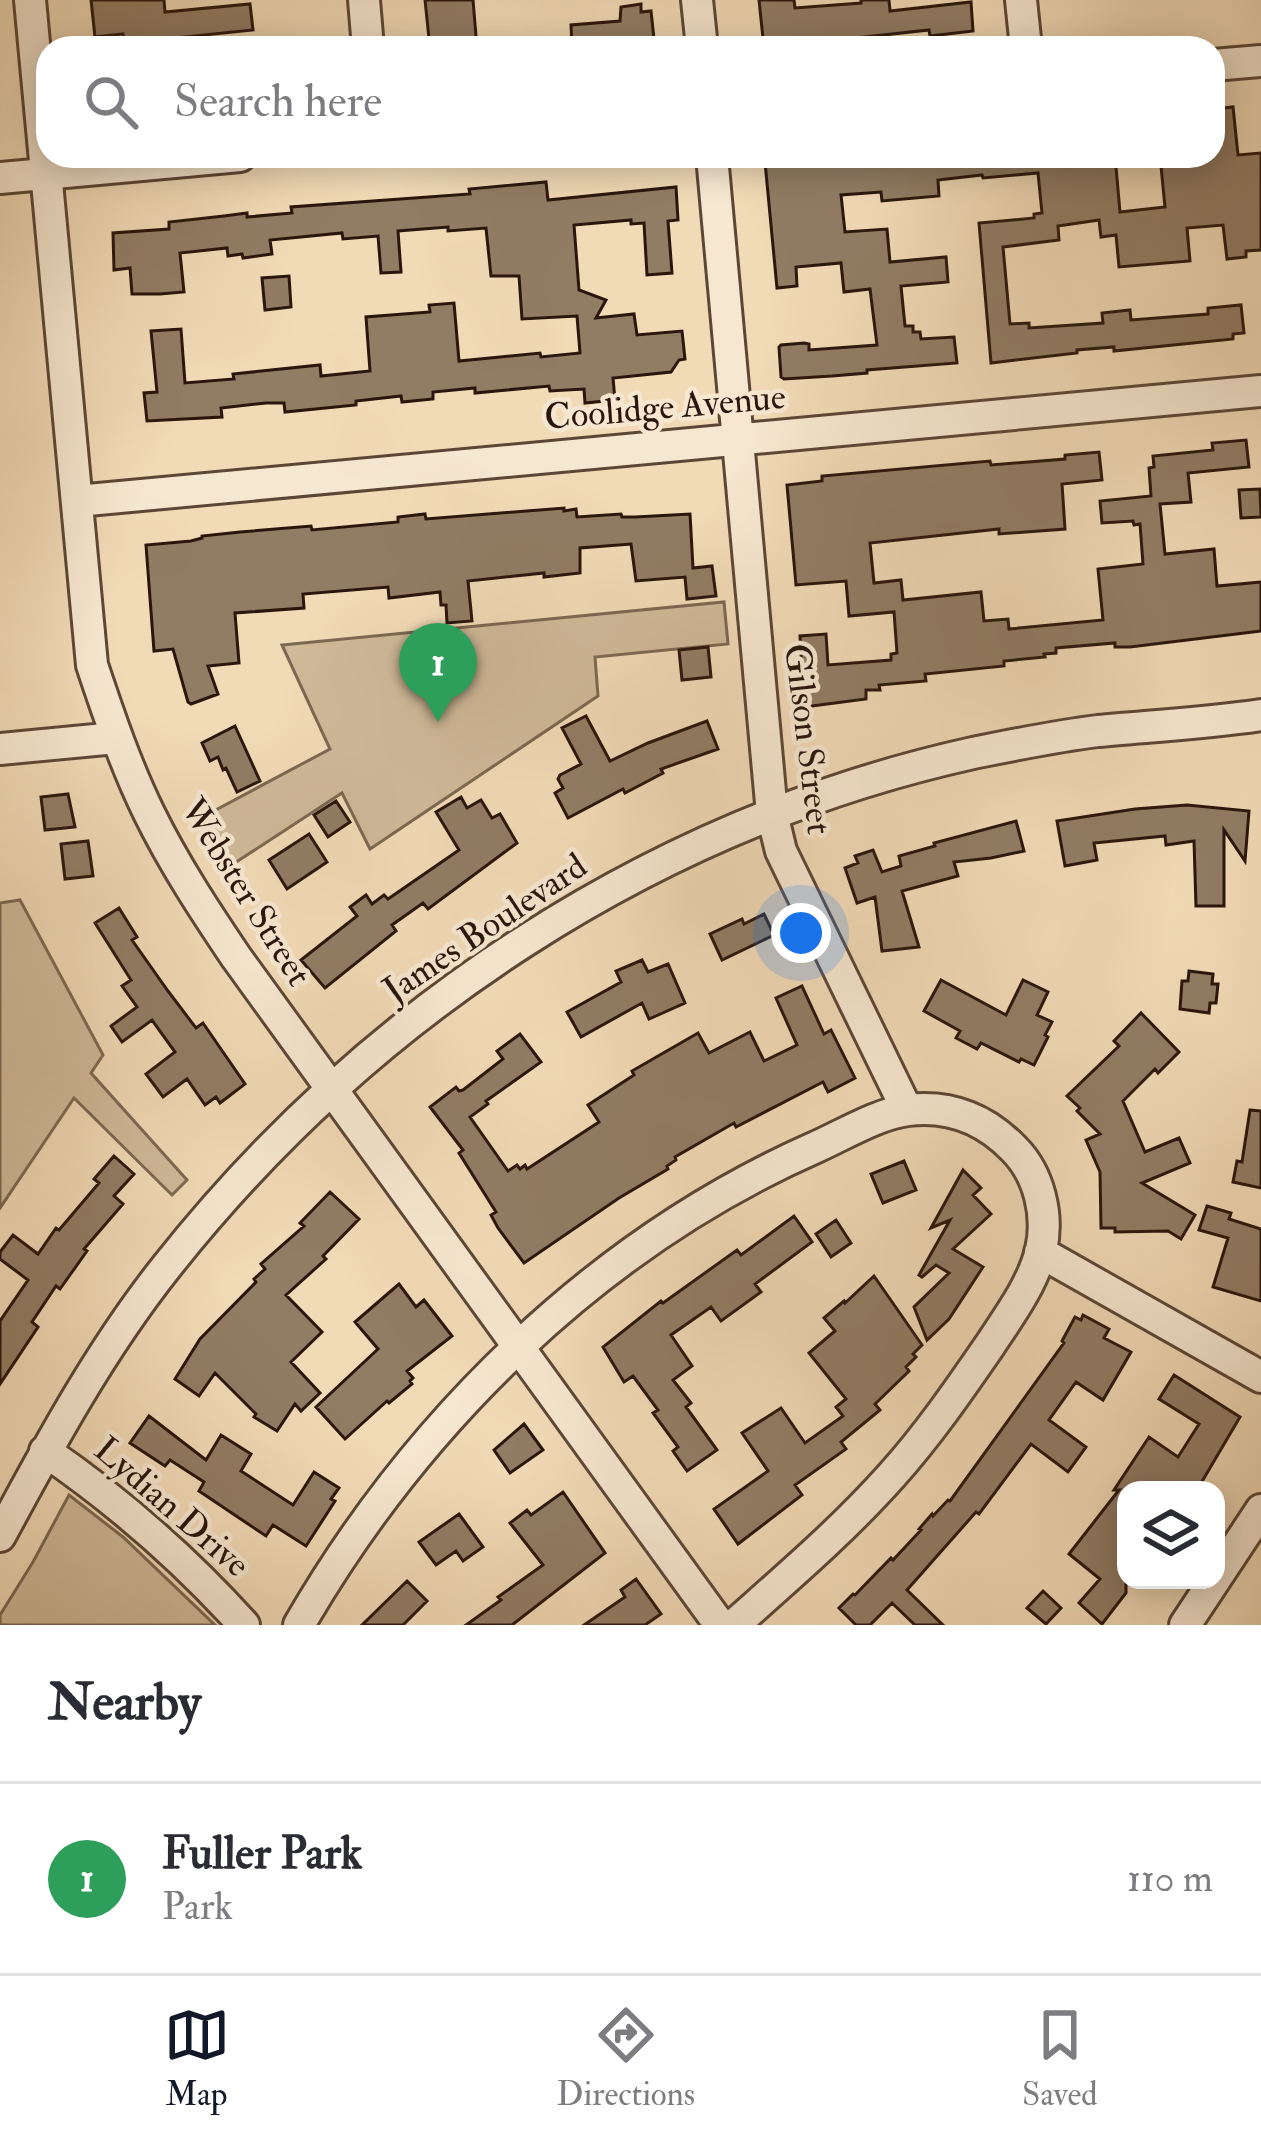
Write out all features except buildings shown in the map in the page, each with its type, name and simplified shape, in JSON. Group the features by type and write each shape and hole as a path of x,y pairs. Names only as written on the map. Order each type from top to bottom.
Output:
{"street":[{"name":"Webster Street","path":"30,0 36,61"},
{"path":"364,0 367,36"},
{"path":"697,0 701,36"},
{"path":"1022,0 1025,36"},
{"path":"1225,64 1261,61"},
{"name":"Webster Street","path":"46,168 92,665 116,738 149,813 186,883 236,958 720,1625"},
{"path":"0,178 111,168"},
{"name":"Gilson Street","path":"713,168 772,814 781,851 907,1110"},
{"name":"Coolidge Avenue","path":"77,501 1261,391"},
{"name":"James Boulevard","path":"0,1537 94,1369 164,1268 244,1174 331,1088 443,995 544,927 652,867 772,814 853,786 971,754 1092,732 1252,722"},
{"path":"0,749 116,738"},
{"path":"299,1625 381,1498 447,1419 519,1347 616,1266 701,1208 790,1158 893,1113 934,1108 973,1118 999,1133 1031,1173 1043,1222 1034,1272 955,1397 893,1474 825,1545 734,1625"},
{"path":"1040,1252 1261,1376"},
{"name":"Lydian Drive","path":"45,1451 139,1522 244,1625"},
{"path":"1185,1625 1261,1510"}],"shaded area":[{"path":"724,602 728,644 595,657 598,696 370,849 342,793 224,870 195,821 330,749 282,645"},
{"path":"20,900 103,1055 91,1073 187,1180 172,1195 74,1098 0,1208 0,903"},
{"path":"69,1495 123,1537 215,1625 0,1625 0,1615"}],"place":[{"name":"Fuller Park","path":"438,722"}]}
